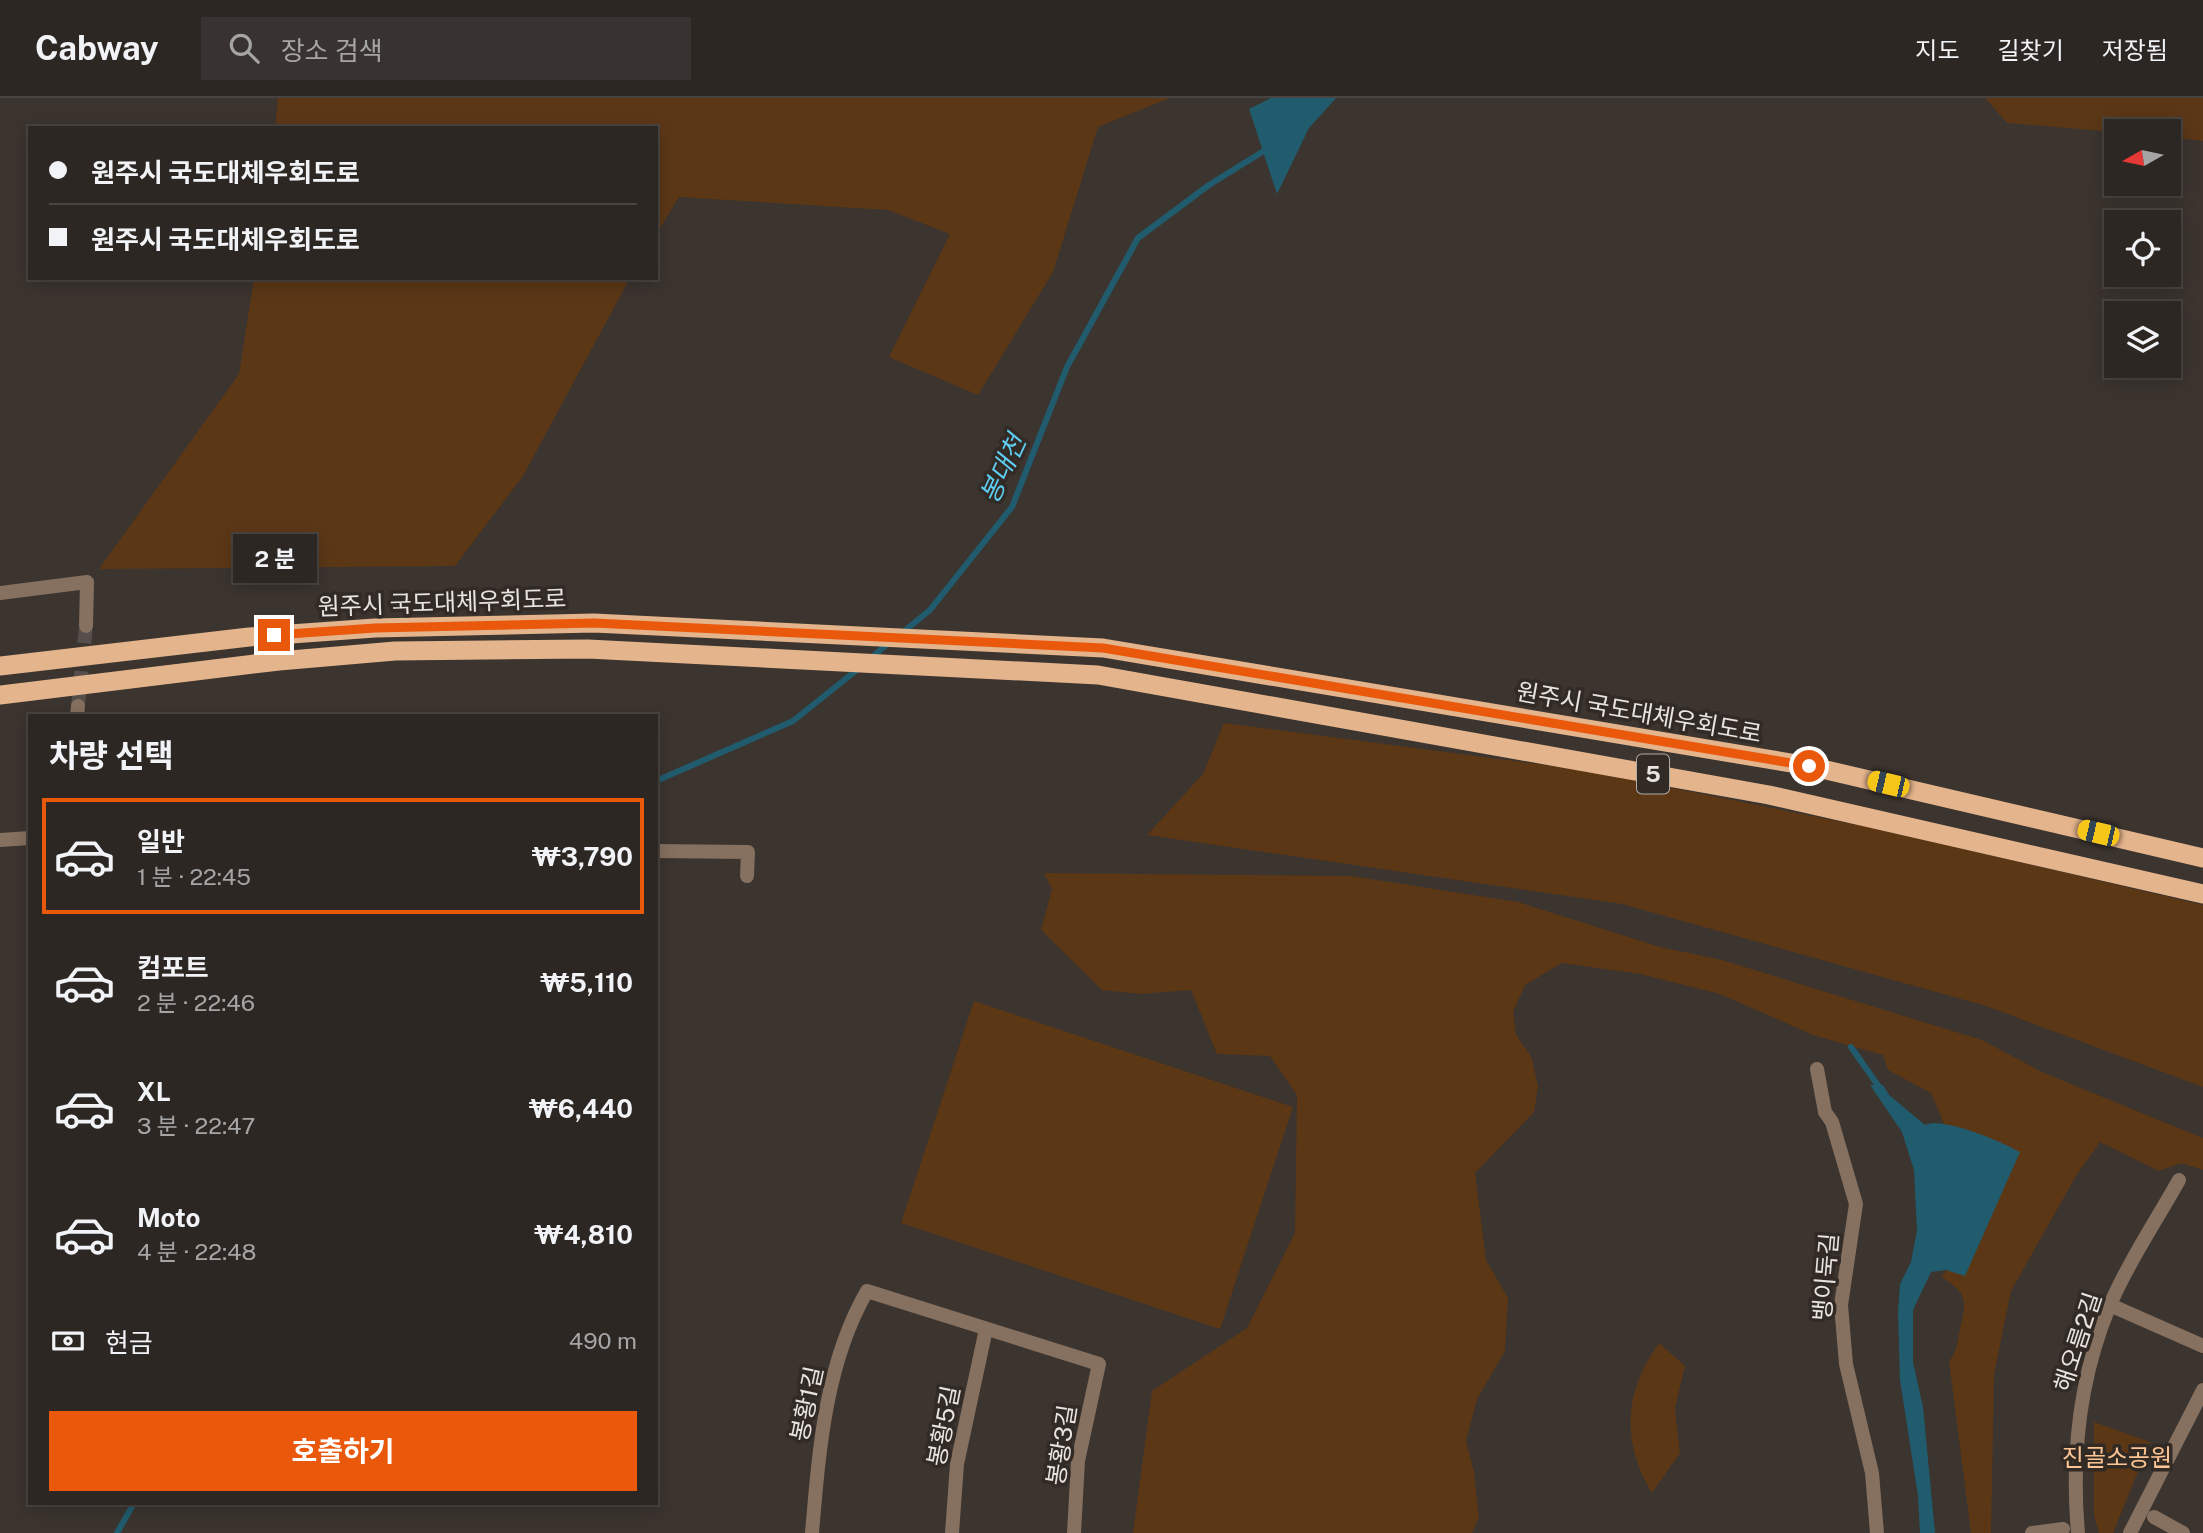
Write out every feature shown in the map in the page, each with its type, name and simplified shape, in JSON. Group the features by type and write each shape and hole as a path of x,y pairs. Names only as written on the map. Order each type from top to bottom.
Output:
{"highway":[{"name":"원주시 국도대체우회도로","path":"0,666 249,637 375,628 594,623 1103,648 1809,766 2203,858"},
{"name":"원주시 국도대체우회도로","path":"0,695 279,661 395,651 588,649 1098,675 1769,795 2203,894"}],"street":[{"path":"0,593 87,582 86,626"},
{"path":"0,841 28,838"},
{"path":"660,851 748,852 747,876"},
{"name":"뱅이둑길","path":"1817,1069 1825,1112 1832,1122 1856,1205 1841,1305 1846,1364 1872,1473 1877,1533"},
{"name":"해오름2길","path":"2078,1533 2075,1476 2079,1410 2087,1372 2110,1305 2179,1180"},
{"name":"봉황1길","path":"812,1533 822,1424 852,1318 867,1291 986,1329"},
{"path":"2110,1305 2203,1346"},
{"name":"봉황3길","path":"986,1329 1099,1364 1078,1461 1074,1533"},
{"name":"봉황5길","path":"952,1533 957,1464 986,1329"},
{"path":"2130,1533 2203,1390"},
{"path":"2154,1517 2183,1533"},
{"path":"2032,1533 2063,1529"}],"green space":[{"path":"278,98 1170,98 1098,127 1053,272 978,395 889,357 950,234 888,210 679,197 658,232 658,126 275,126"},
{"path":"1985,98 2203,98 2203,141 2181,138 2181,119 2104,119 2104,131 2007,123"},
{"path":"254,280 629,280 523,476 455,566 99,569 239,374"},
{"path":"1224,723 1576,769 1878,829 2203,905 2203,1087 1986,1006 1622,904 1147,835 1203,774"},
{"path":"1044,873 1351,876 1518,902 1660,947 1722,960 1982,1040 2044,1073 2203,1138 2203,1170 2181,1163 2159,1171 2100,1142 2076,1176 2011,1291 1994,1375 1991,1533 1971,1533 1949,1361 1957,1346 1964,1305 1961,1294 1942,1277 1946,1270 1945,1126 1931,1093 1888,1070 1883,1055 1813,1035 1720,994 1640,974 1562,963 1525,985 1513,1012 1516,1035 1532,1058 1538,1087 1534,1112 1475,1173 1486,1260 1508,1298 1505,1351 1477,1399 1466,1441 1474,1472 1479,1517 1472,1533 1133,1533 1152,1391 1247,1328 1295,1233 1297,1095 1270,1056 1217,1054 1191,990 1140,994 1102,990 1041,930 1052,889"},
{"path":"974,1001 1293,1107 1220,1329 901,1223"},
{"path":"1659,1343 1685,1366 1675,1408 1680,1453 1652,1493 1635,1455 1631,1417 1639,1380"},
{"name":"진골소공원","path":"2094,1422 2150,1442 2113,1533 2099,1533 2094,1516"}],"water":[{"path":"1271,98 1336,98 1309,128 1277,194 1249,109"},
{"path":"1870,1085 1883,1085 1889,1095 1925,1125 1933,1123 1958,1127 2020,1152 1965,1276 1946,1270 1931,1272 1913,1310 1913,1362 1923,1407 1935,1533 1920,1533 1918,1496 1900,1380 1900,1284 1911,1262 1917,1230 1914,1170 1902,1132"}],"waterway":[{"name":"봉대천","path":"902,633 930,610 1012,507 1067,367 1138,238 1209,185 1267,149"},
{"name":"봉대천","path":"872,657 890,642"},
{"name":"봉대천","path":"658,780 793,721 858,669"},
{"path":"1851,1047 1882,1091"},
{"name":"봉대천","path":"117,1533 133,1505"}],"tunnel":[{"path":"78,706 86,626"}],"route":[{"path":"274,635 375,628 594,623 1103,648 1809,766"}]}
